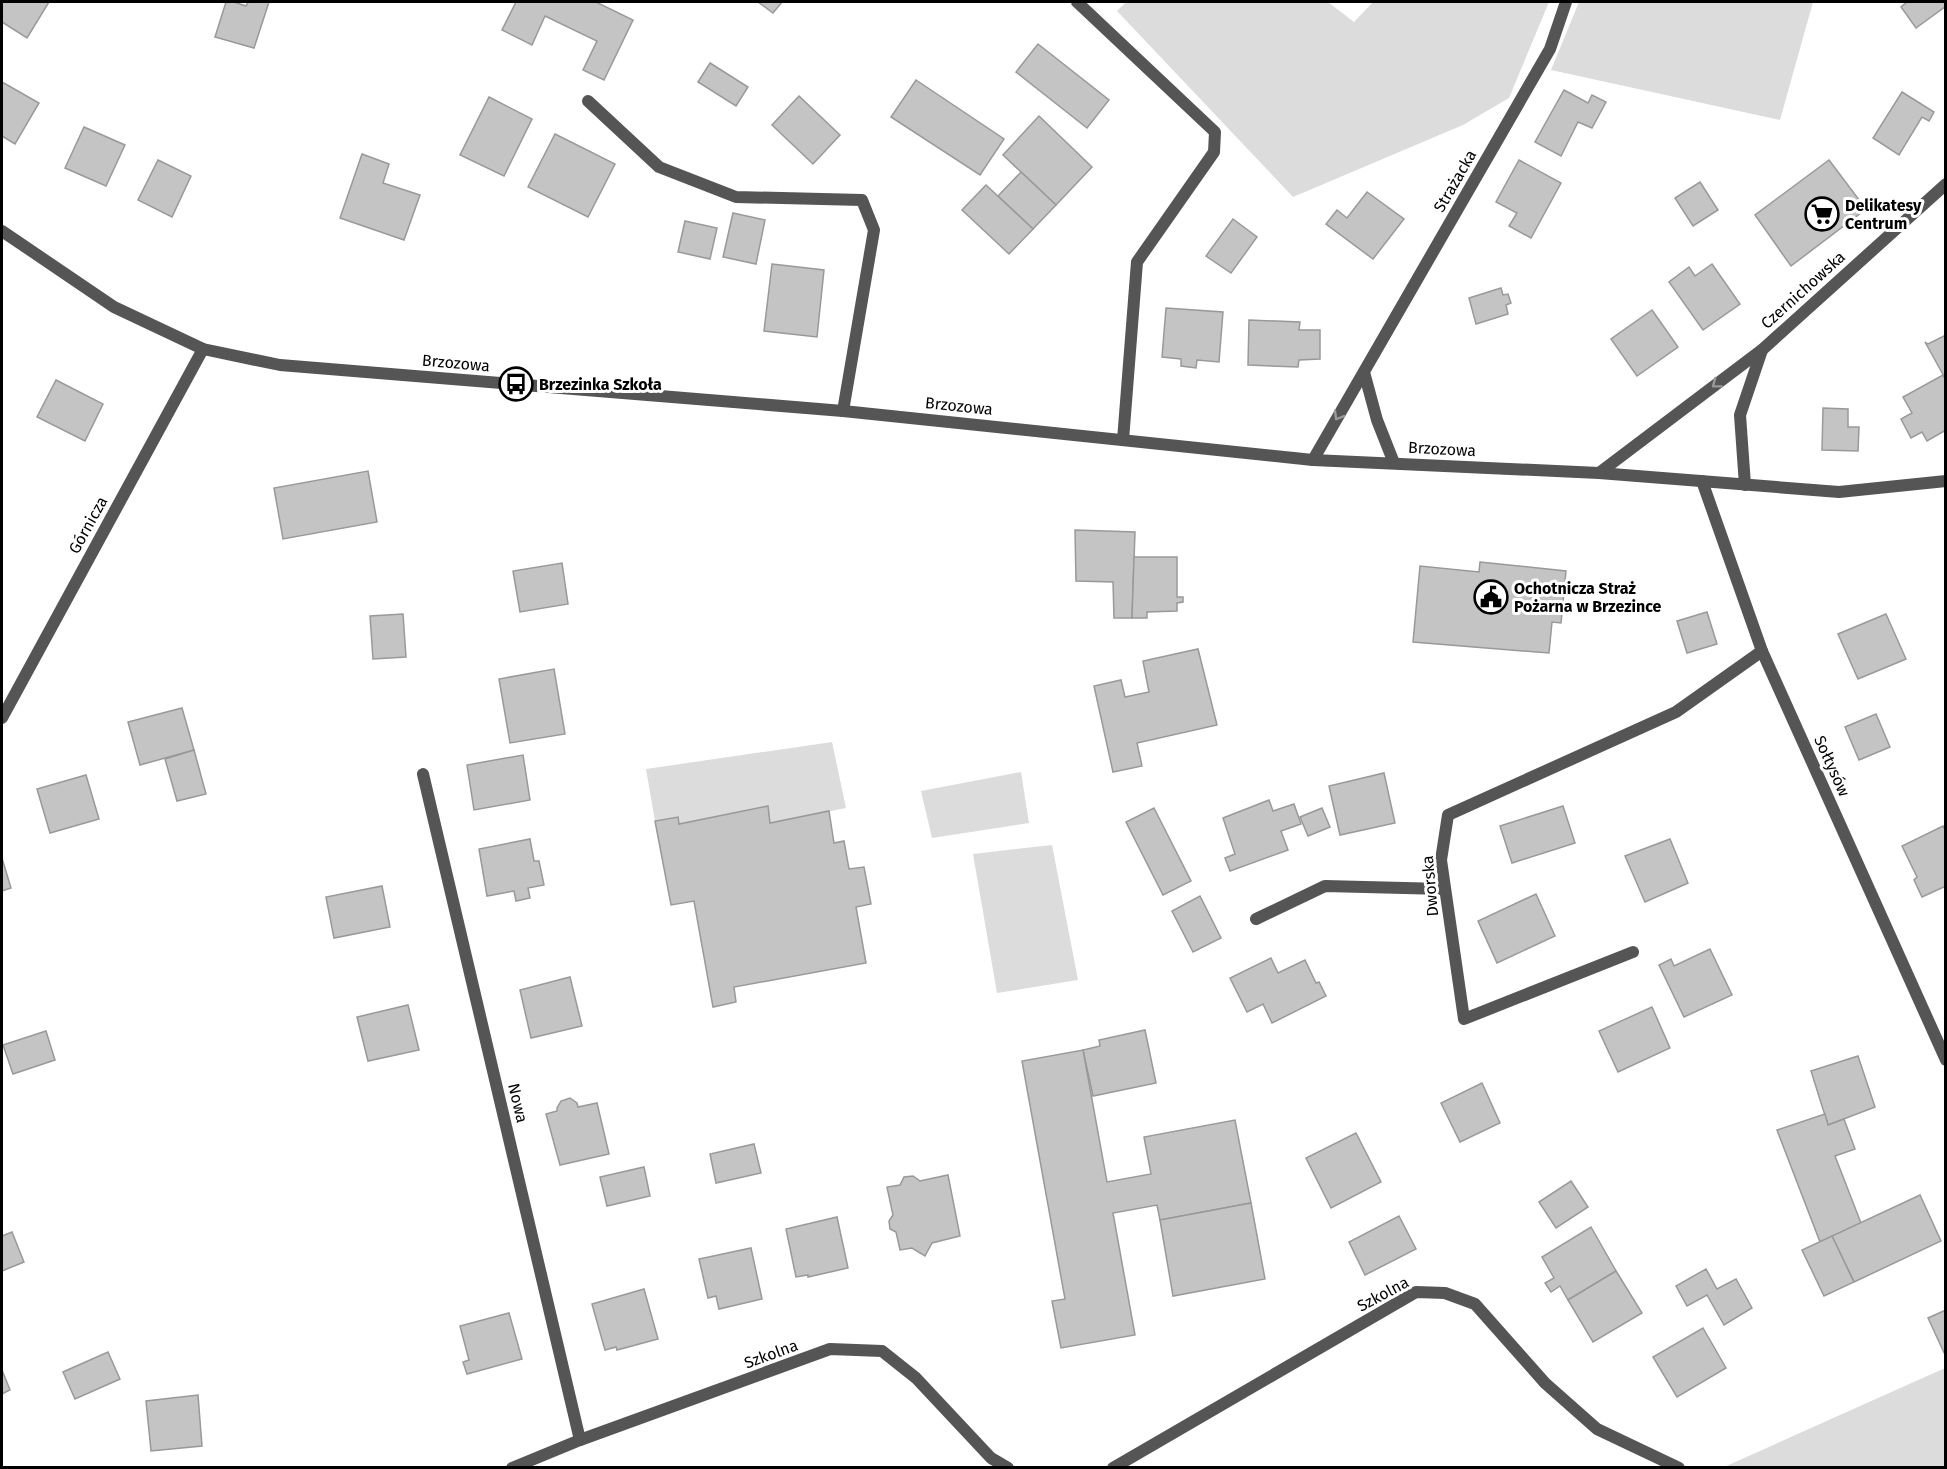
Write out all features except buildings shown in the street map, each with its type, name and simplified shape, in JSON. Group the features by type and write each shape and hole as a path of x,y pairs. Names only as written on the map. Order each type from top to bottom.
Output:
{"street":[{"path":"1077,2 1215,132 1214,152 1137,262 1123,440"},
{"name":"Strażacka","path":"1313,460 1550,49 1566,2"},
{"path":"588,101 659,167 736,196 862,200 874,230 843,411"},
{"name":"Czernichowska","path":"1599,473 1763,349 1946,184"},
{"name":"Brzozowa","path":"2,231 114,307 203,349 280,365 843,411 1313,460 1599,473 1839,492 1946,481"},
{"name":"Górnicza","path":"2,718 203,349"},
{"name":"Czernichowska","path":"1745,485 1740,415 1763,349"},
{"path":"1364,372 1377,420 1394,463"},
{"name":"Sołtysów","path":"1701,481 1762,651 1946,1060"},
{"name":"Dworska","path":"1633,952 1464,1019 1441,860 1448,815 1676,712 1762,651"},
{"name":"Nowa","path":"423,774 580,1440"},
{"path":"1256,919 1325,886 1444,889"},
{"name":"Szkolna","path":"1113,1467 1416,1292 1444,1293 1475,1304 1545,1383 1597,1429 1679,1467"},
{"name":"Szkolna","path":"512,1467 830,1349 882,1351 916,1378 991,1458 1008,1467"}],"shaded area":[{"path":"1126,2 1328,2 1354,22 1373,2 1549,2 1509,98 1463,125 1293,197 1117,11"},
{"path":"1579,2 1813,2 1780,120 1551,70"},
{"path":"832,742 846,808 770,823 767,806 679,824 678,817 655,821 646,769"},
{"path":"1021,772 1029,823 932,838 921,791"},
{"path":"1052,845 1078,980 997,993 973,854"},
{"path":"1945,1368 1945,1467 1724,1467"}],"place":[{"name":"Delikatesy Centrum","path":"1822,214"},
{"name":"Brzezinka Szkoła","path":"516,384"},
{"name":"Ochotnicza Straż Pożarna w Brzezince","path":"1491,597"}]}
